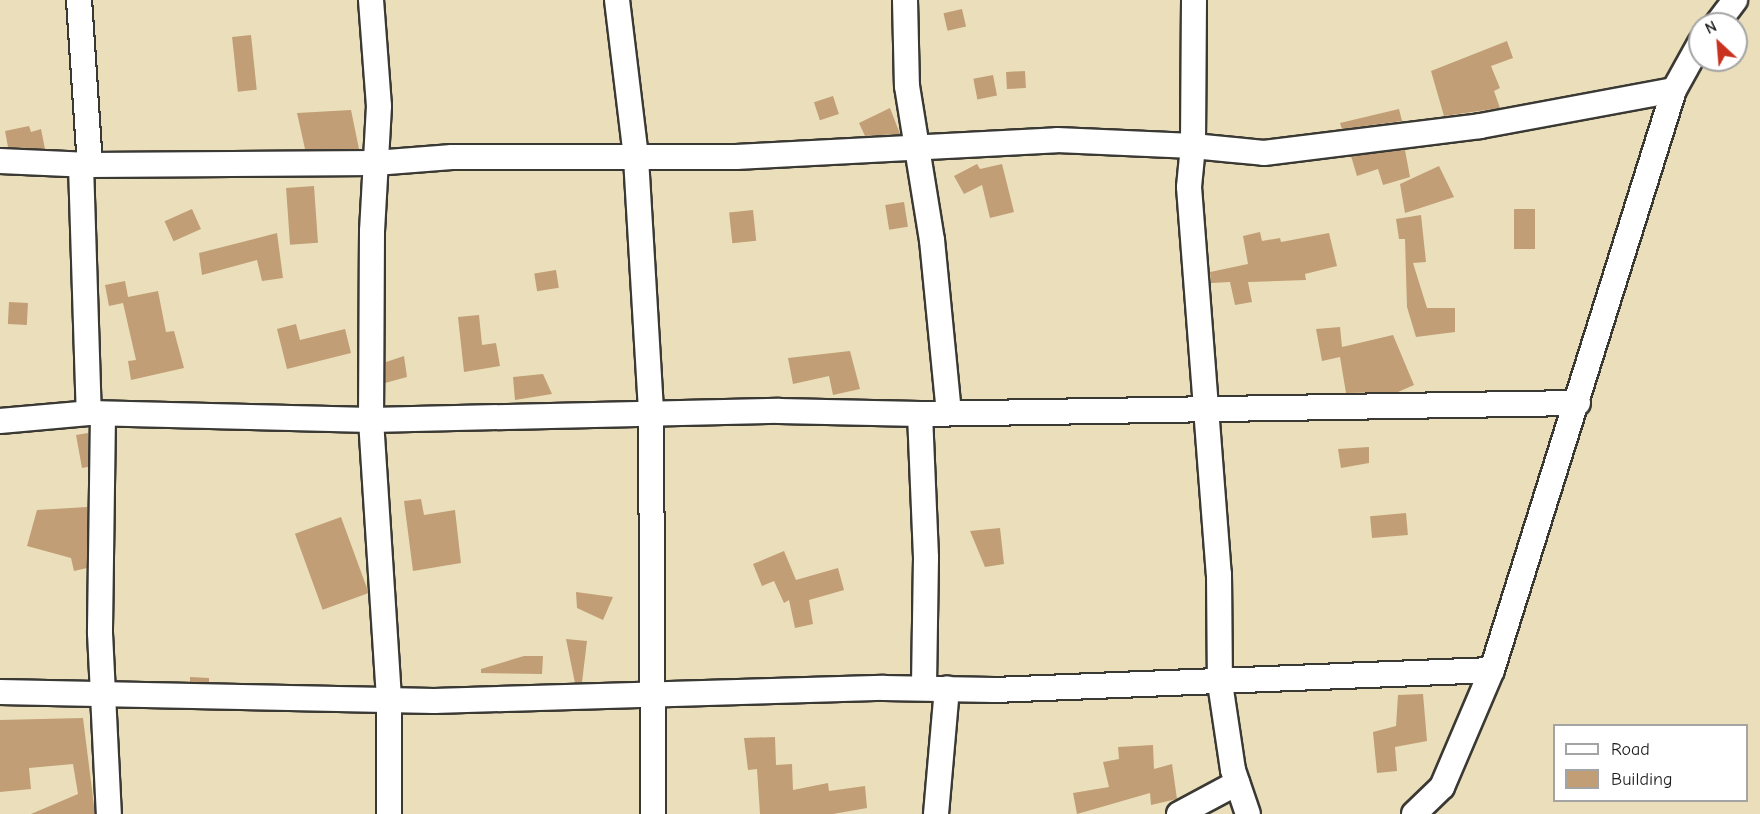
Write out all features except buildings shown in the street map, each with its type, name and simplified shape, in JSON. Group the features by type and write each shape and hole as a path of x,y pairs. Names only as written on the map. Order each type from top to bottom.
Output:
{"street":[{"path":"79,0 96,414 102,695 109,814"},
{"path":"371,0 379,106 375,163 370,420 389,701 389,814"},
{"path":"616,0 636,158 651,414 653,814"},
{"path":"905,0 907,86 934,250 949,412"},
{"path":"1194,0 1193,146 1189,187 1203,407 1219,574 1220,683 1237,783 1248,814"},
{"path":"1414,814 1442,787 1492,670 1578,403 1624,241 1674,90 1688,65"},
{"path":"0,161 86,165 375,163 452,157 636,158 1057,141 1193,146 1264,153 1480,126 1674,90"},
{"path":"0,421 96,414 370,420 651,414 920,414 1203,407 1578,403"},
{"path":"920,414 926,558 935,688 936,814"},
{"path":"0,693 389,701 652,693 1220,683 1492,670"},
{"path":"1179,814 1237,783"}]}
